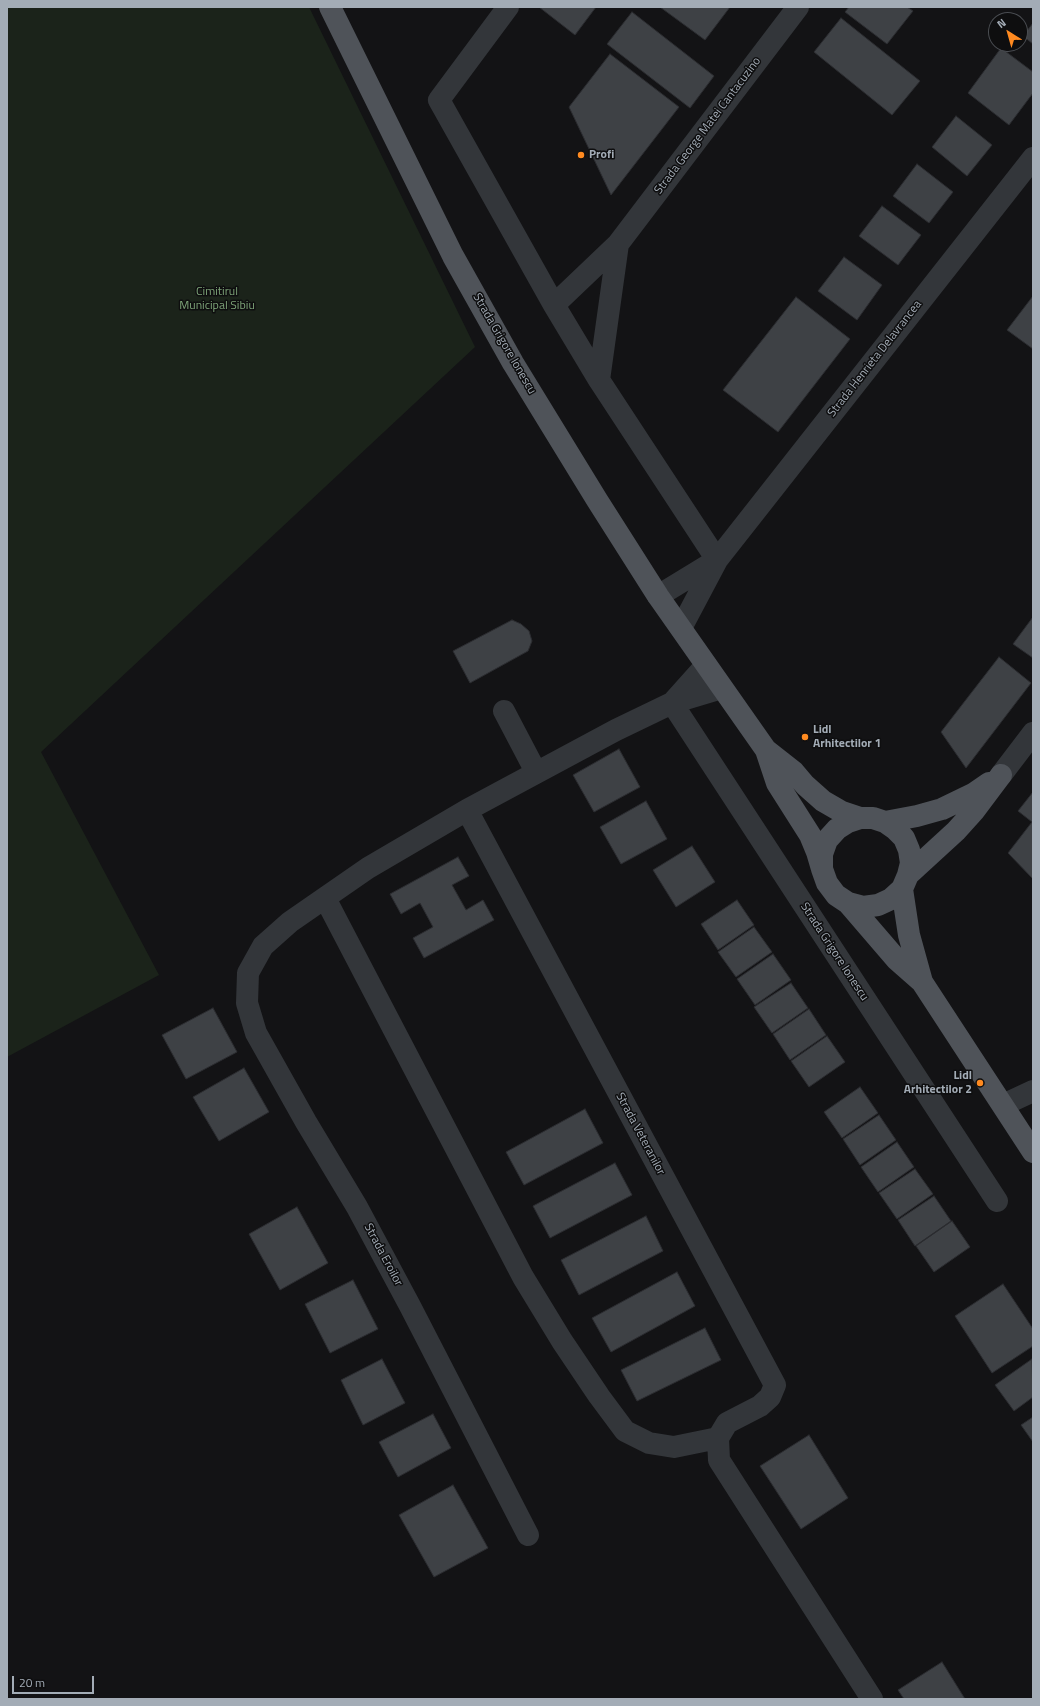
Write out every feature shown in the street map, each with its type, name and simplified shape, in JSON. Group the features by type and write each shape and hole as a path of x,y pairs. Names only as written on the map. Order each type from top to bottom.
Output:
{"main road":[{"name":"Strada Grigore Ionescu","path":"330,7 461,270 517,370 658,596 766,750 794,772 805,785 823,801 842,812 860,818 873,818 885,822 904,838 911,863 905,882 909,935 922,982"},
{"name":"Strada Grigore Ionescu","path":"766,750 777,783 810,835 827,883 836,895 848,903 897,960 922,982 1003,1105 1030,1140"},
{"path":"885,822 917,816 942,809 973,794 1001,775"},
{"path":"905,882 974,811 1001,775"},
{"name":"Strada Grigore Ionescu","path":"822,869 822,854 827,840 837,829 848,822 860,818"},
{"name":"Strada Grigore Ionescu","path":"848,903 863,907 878,905 891,899 905,882"}],"street":[{"path":"508,7 440,100 554,306 599,380 718,560"},
{"name":"Strada George Matei Cantacuzino","path":"554,306 618,244 798,7"},
{"name":"Strada Henrieta Delavrancea","path":"681,628 718,560 1033,158"},
{"name":"Strada George Matei Cantacuzino","path":"599,380 618,244"},
{"name":"Strada Henrieta Delavrancea","path":"658,596 718,560"},
{"path":"672,703 706,665"},
{"path":"722,688 672,703 536,772 467,810 368,868 325,898 523,1277 562,1342 625,1431 649,1443 674,1446 718,1438 719,1460 872,1699"},
{"name":"Strada Grigore Ionescu","path":"672,703 997,1202"},
{"path":"504,711 536,772"},
{"path":"1001,775 1033,733"},
{"name":"Strada Veteranilor","path":"467,810 775,1385 770,1397 760,1406 727,1423 718,1438"},
{"name":"Strada Eroilor","path":"325,898 290,922 264,946 248,973 247,1004 256,1034 306,1122 357,1206 528,1536"},
{"path":"1003,1105 1033,1091"}],"green space":[{"name":"Cimitirul Municipal Sibiu","path":"7,7 309,7 475,347 41,752 159,975 7,1057"}],"building":[{"path":"539,7 596,7 575,35"},
{"path":"660,7 730,7 705,40"},
{"path":"849,7 907,7 913,11 887,44 845,12"},
{"path":"632,12 714,76 690,108 607,44"},
{"path":"841,18 920,81 892,115 814,52"},
{"path":"1033,23 1033,44 1028,40 1028,30"},
{"path":"998,52 1006,52 1033,72 1033,93 1009,125 968,93"},
{"path":"610,54 679,107 611,195 569,107"},
{"path":"956,116 992,145 967,176 932,147"},
{"path":"917,164 953,192 929,223 893,196"},
{"path":"882,206 921,235 898,265 859,236"},
{"path":"844,257 882,285 857,320 818,291"},
{"path":"1033,296 1033,349 1007,330"},
{"path":"796,297 850,339 778,432 723,390"},
{"path":"1033,617 1033,658 1013,644"},
{"path":"512,620 521,624 529,631 532,641 528,651 470,683 453,651"},
{"path":"999,657 1031,683 966,768 941,732"},
{"path":"619,749 640,787 594,812 573,775"},
{"path":"1033,792 1033,879 1008,853 1032,822 1018,811"},
{"path":"646,801 667,839 621,864 600,827"},
{"path":"692,846 715,882 676,907 653,870"},
{"path":"458,857 469,876 452,885 466,910 483,900 494,920 424,958 413,938 433,927 420,903 401,914 390,894"},
{"path":"737,900 754,925 718,950 701,924"},
{"path":"754,927 772,952 736,977 718,952"},
{"path":"773,954 791,980 755,1005 737,979"},
{"path":"791,983 808,1008 772,1033 754,1007"},
{"path":"213,1008 237,1052 186,1079 162,1035"},
{"path":"809,1009 826,1035 790,1060 773,1034"},
{"path":"827,1036 845,1062 809,1087 791,1061"},
{"path":"244,1068 269,1112 219,1141 193,1097"},
{"path":"860,1087 878,1113 842,1138 824,1112"},
{"path":"585,1109 603,1143 524,1185 506,1152"},
{"path":"879,1115 896,1140 860,1165 843,1139"},
{"path":"897,1142 914,1167 878,1192 861,1167"},
{"path":"615,1163 632,1195 550,1238 533,1206"},
{"path":"915,1169 933,1194 897,1219 879,1193"},
{"path":"934,1196 951,1221 915,1246 898,1220"},
{"path":"297,1207 328,1263 280,1290 249,1234"},
{"path":"646,1216 663,1251 579,1295 561,1260"},
{"path":"952,1221 970,1247 934,1272 916,1246"},
{"path":"677,1272 695,1306 611,1352 592,1318"},
{"path":"353,1280 378,1329 330,1353 305,1304"},
{"path":"1003,1284 1033,1329 1033,1346 992,1373 955,1316"},
{"path":"705,1328 721,1360 637,1401 621,1370"},
{"path":"382,1359 405,1403 363,1425 341,1380"},
{"path":"1032,1359 1033,1397 1014,1411 995,1385"},
{"path":"433,1414 451,1448 398,1477 379,1442"},
{"path":"1033,1417 1033,1442 1021,1425"},
{"path":"809,1435 848,1498 801,1529 760,1466"},
{"path":"453,1485 488,1548 434,1577 399,1515"},
{"path":"942,1662 965,1699 904,1699 898,1690"}],"place":[{"name":"Profi","path":"581,155"},
{"name":"Lidl Arhitectilor 1","path":"805,737"},
{"name":"Lidl Arhitectilor 2","path":"980,1083"}]}
